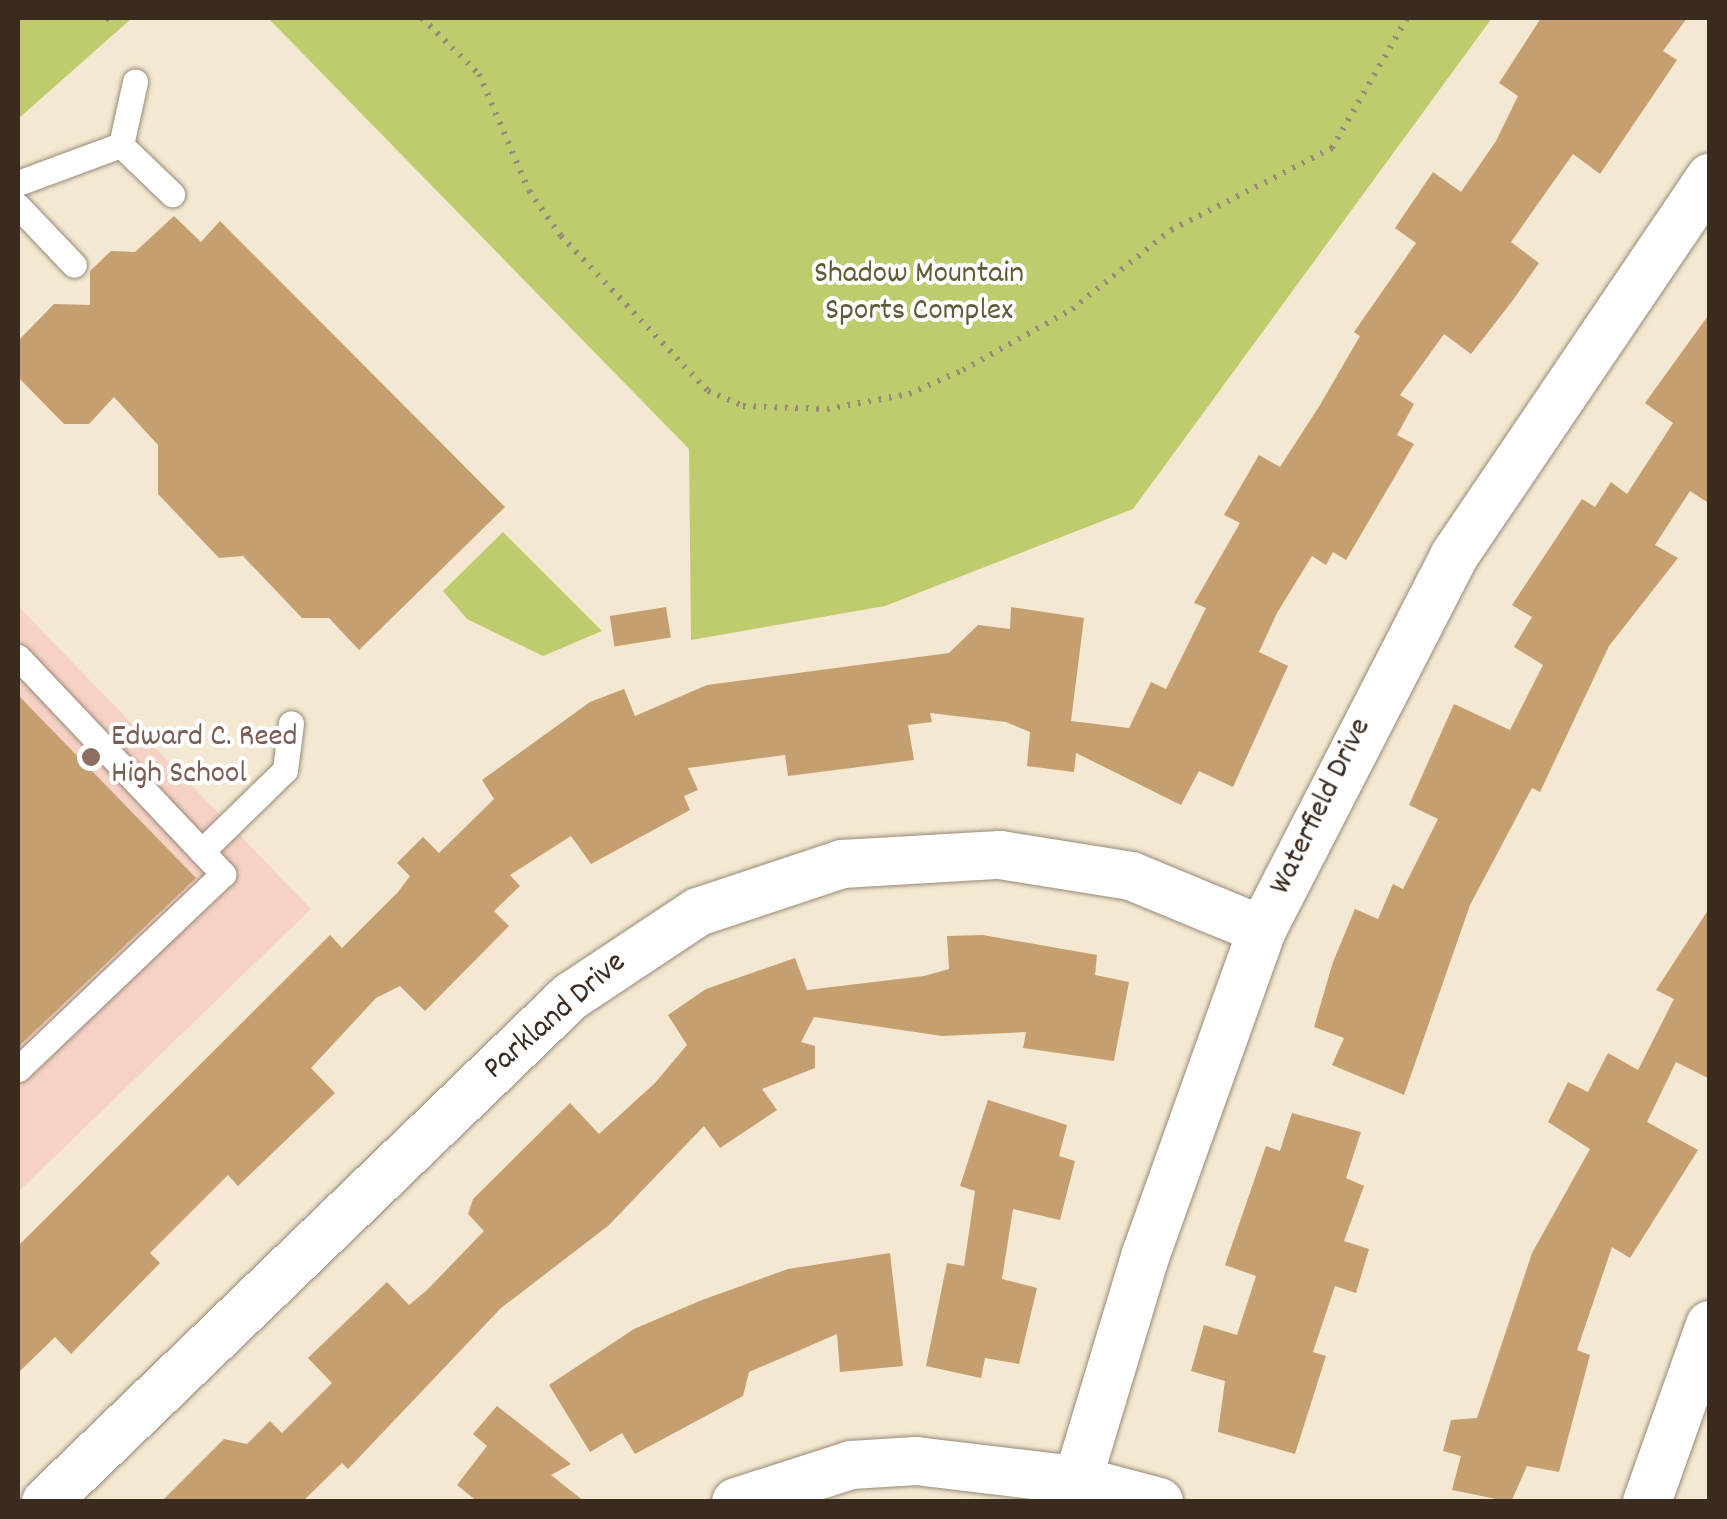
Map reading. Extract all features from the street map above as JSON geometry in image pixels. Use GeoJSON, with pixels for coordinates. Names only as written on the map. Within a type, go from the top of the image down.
{"type":"FeatureCollection","features":[{"type":"Feature","properties":{"kind":"street","name":"Waterfield Drive"},"geometry":{"type":"LineString","coordinates":[[1074,1491],[1262,930],[1454,556],[1710,178]]}},
{"type":"Feature","properties":{"kind":"street","name":"Parkland Drive"},"geometry":{"type":"LineString","coordinates":[[46,1502],[570,997],[698,912],[842,864],[1000,855],[1131,876],[1262,930]]}},
{"type":"Feature","properties":{"kind":"street"},"geometry":{"type":"LineString","coordinates":[[1646,1502],[1710,1326]]}},
{"type":"Feature","properties":{"kind":"street"},"geometry":{"type":"LineString","coordinates":[[736,1502],[852,1465],[916,1462],[1159,1502]]}},
{"type":"Feature","properties":{"kind":"lane"},"geometry":{"type":"LineString","coordinates":[[121,145],[134,82]]}},
{"type":"Feature","properties":{"kind":"lane"},"geometry":{"type":"LineString","coordinates":[[18,183],[121,145]]}},
{"type":"Feature","properties":{"kind":"lane"},"geometry":{"type":"LineString","coordinates":[[121,145],[172,194]]}},
{"type":"Feature","properties":{"kind":"lane"},"geometry":{"type":"LineString","coordinates":[[18,206],[74,265]]}},
{"type":"Feature","properties":{"kind":"lane"},"geometry":{"type":"LineString","coordinates":[[18,657],[223,874],[18,1068]]}},
{"type":"Feature","properties":{"kind":"lane"},"geometry":{"type":"LineString","coordinates":[[202,852],[285,770],[290,723]]}},
{"type":"Feature","properties":{"kind":"path"},"geometry":{"type":"LineString","coordinates":[[108,18],[114,25]]}},
{"type":"Feature","properties":{"kind":"path"},"geometry":{"type":"LineString","coordinates":[[422,18],[479,74],[529,191],[561,236],[708,391],[743,406],[826,409],[908,394],[963,370],[1072,309],[1171,230],[1332,148],[1406,18]]}},
{"type":"Feature","properties":{"kind":"shaded area","name":"Edward C. Reed High School"},"geometry":{"type":"Polygon","coordinates":[[[18,606],[311,909],[18,1192],[18,606]]]}},
{"type":"Feature","properties":{"kind":"green space"},"geometry":{"type":"Polygon","coordinates":[[[18,18],[132,18],[18,119],[18,18]]]}},
{"type":"Feature","properties":{"kind":"green space","name":"Shadow Mountain Sports Complex"},"geometry":{"type":"Polygon","coordinates":[[[268,18],[1492,18],[1133,509],[885,606],[691,640],[689,449],[268,18]]]}},
{"type":"Feature","properties":{"kind":"green space"},"geometry":{"type":"Polygon","coordinates":[[[503,532],[602,631],[543,656],[467,619],[443,591],[503,532]]]}},
{"type":"Feature","properties":{"kind":"building"},"geometry":{"type":"Polygon","coordinates":[[[1541,18],[1687,18],[1663,51],[1677,60],[1600,174],[1573,154],[1511,242],[1539,263],[1513,300],[1471,354],[1444,334],[1400,395],[1414,404],[1397,435],[1414,444],[1346,560],[1333,552],[1326,565],[1312,556],[1277,613],[1259,652],[1288,666],[1233,787],[1199,771],[1181,805],[1076,753],[1074,772],[1027,766],[1030,732],[1006,722],[930,713],[932,722],[908,725],[914,760],[788,776],[785,755],[688,768],[698,790],[684,796],[690,810],[591,864],[571,836],[510,875],[520,886],[494,911],[509,926],[425,1011],[400,986],[376,998],[311,1068],[335,1093],[238,1186],[228,1175],[150,1253],[160,1263],[71,1354],[55,1337],[18,1373],[18,1246],[330,935],[342,948],[398,892],[410,876],[397,863],[423,837],[439,853],[494,799],[482,780],[590,702],[624,689],[635,716],[707,685],[949,653],[978,625],[1010,629],[1011,607],[1084,618],[1071,721],[1129,728],[1151,682],[1166,689],[1206,608],[1194,603],[1240,523],[1224,515],[1259,455],[1280,467],[1320,405],[1360,336],[1354,332],[1416,243],[1395,228],[1433,172],[1461,192],[1496,141],[1518,96],[1499,83],[1541,18]]]}},
{"type":"Feature","properties":{"kind":"building"},"geometry":{"type":"Polygon","coordinates":[[[174,216],[201,242],[220,221],[505,507],[359,650],[329,618],[302,618],[243,556],[219,558],[158,494],[158,445],[114,397],[89,424],[64,424],[18,377],[18,341],[54,304],[90,305],[90,271],[111,251],[135,252],[174,216]]]}},
{"type":"Feature","properties":{"kind":"building"},"geometry":{"type":"Polygon","coordinates":[[[1710,313],[1710,504],[1690,491],[1655,545],[1678,558],[1609,646],[1540,792],[1532,788],[1470,905],[1404,1095],[1332,1065],[1344,1038],[1314,1027],[1333,962],[1355,909],[1378,919],[1393,884],[1403,889],[1438,819],[1409,805],[1454,704],[1510,730],[1543,665],[1514,647],[1532,617],[1512,605],[1582,499],[1595,507],[1611,482],[1627,494],[1673,423],[1645,403],[1710,313]]]}},
{"type":"Feature","properties":{"kind":"building"},"geometry":{"type":"Polygon","coordinates":[[[666,607],[671,638],[615,647],[610,616],[666,607]]]}},
{"type":"Feature","properties":{"kind":"building"},"geometry":{"type":"Polygon","coordinates":[[[18,695],[196,878],[18,1047],[18,695]]]}},
{"type":"Feature","properties":{"kind":"building"},"geometry":{"type":"Polygon","coordinates":[[[1710,907],[1710,1079],[1676,1062],[1647,1122],[1698,1150],[1630,1258],[1612,1247],[1577,1350],[1590,1355],[1559,1472],[1527,1466],[1511,1502],[1452,1490],[1461,1456],[1443,1451],[1451,1420],[1477,1418],[1532,1253],[1590,1149],[1548,1122],[1568,1082],[1588,1092],[1608,1053],[1638,1070],[1674,999],[1656,990],[1710,907]]]}},
{"type":"Feature","properties":{"kind":"building"},"geometry":{"type":"Polygon","coordinates":[[[983,935],[1097,955],[1095,975],[1129,982],[1114,1061],[1023,1048],[1026,1032],[942,1036],[814,1017],[801,1042],[815,1046],[815,1068],[762,1089],[777,1110],[720,1148],[704,1126],[608,1226],[501,1308],[348,1469],[342,1463],[302,1502],[161,1502],[224,1439],[247,1444],[270,1421],[282,1433],[332,1383],[308,1358],[387,1282],[409,1305],[427,1290],[484,1231],[468,1214],[473,1199],[570,1103],[599,1134],[655,1083],[687,1045],[668,1015],[706,989],[795,958],[807,990],[924,976],[949,969],[947,936],[983,935]]]}},
{"type":"Feature","properties":{"kind":"building"},"geometry":{"type":"Polygon","coordinates":[[[988,1100],[1067,1125],[1059,1156],[1075,1161],[1060,1220],[1013,1209],[1002,1279],[1037,1288],[1019,1364],[985,1358],[981,1378],[926,1366],[947,1263],[964,1266],[975,1191],[960,1186],[988,1100]]]}},
{"type":"Feature","properties":{"kind":"building"},"geometry":{"type":"Polygon","coordinates":[[[1292,1113],[1361,1132],[1346,1178],[1364,1186],[1344,1241],[1369,1249],[1356,1293],[1335,1286],[1313,1352],[1326,1356],[1295,1454],[1218,1432],[1225,1381],[1191,1371],[1204,1325],[1237,1335],[1256,1276],[1225,1265],[1266,1146],[1280,1151],[1292,1113]]]}},
{"type":"Feature","properties":{"kind":"building"},"geometry":{"type":"Polygon","coordinates":[[[890,1253],[903,1366],[840,1372],[837,1334],[749,1372],[743,1396],[635,1454],[622,1433],[590,1452],[549,1385],[634,1329],[702,1300],[788,1269],[890,1253]]]}},
{"type":"Feature","properties":{"kind":"building"},"geometry":{"type":"Polygon","coordinates":[[[497,1406],[571,1464],[551,1475],[585,1502],[478,1502],[457,1485],[487,1446],[473,1434],[497,1406]]]}},
{"type":"Feature","properties":{"kind":"place","name":"Edward C. Reed High School"},"geometry":{"type":"Point","coordinates":[91,757]}}]}
